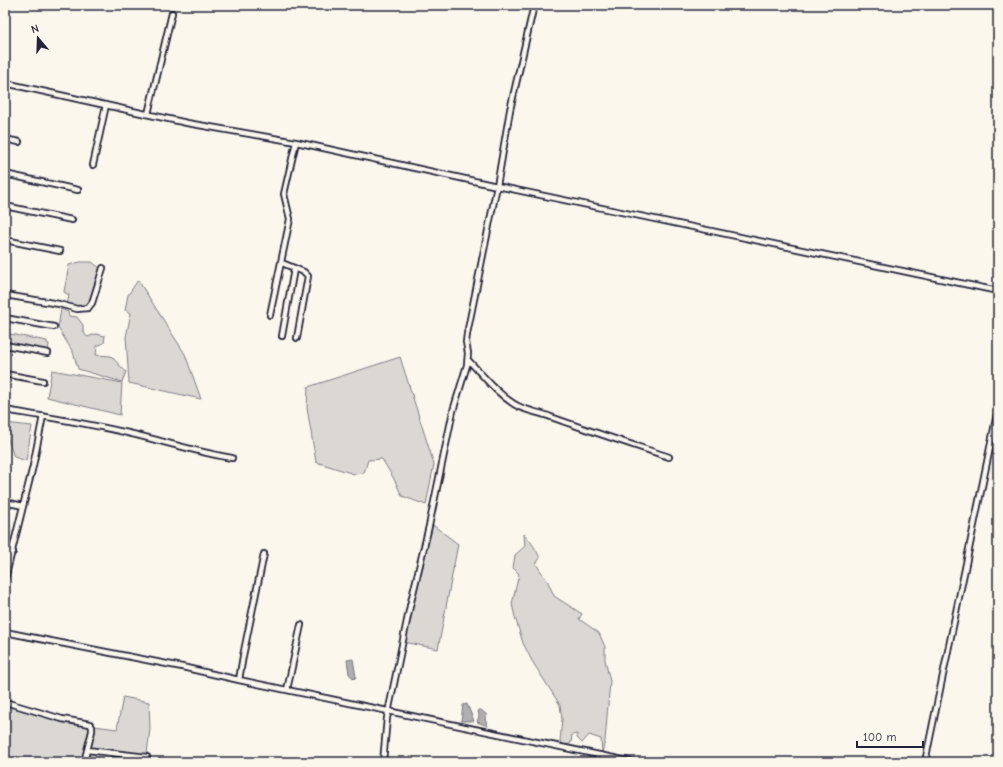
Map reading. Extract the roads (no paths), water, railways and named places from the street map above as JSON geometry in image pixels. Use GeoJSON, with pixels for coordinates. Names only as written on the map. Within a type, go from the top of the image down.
{"type":"FeatureCollection","features":[{"type":"Feature","properties":{"kind":"street"},"geometry":{"type":"LineString","coordinates":[[383,762],[389,711],[453,411],[468,360],[466,342],[467,334],[498,186],[510,110],[534,5]]}},
{"type":"Feature","properties":{"kind":"street"},"geometry":{"type":"LineString","coordinates":[[148,114],[172,12]]}},
{"type":"Feature","properties":{"kind":"street"},"geometry":{"type":"LineString","coordinates":[[5,83],[228,131],[296,142],[998,291]]}},
{"type":"Feature","properties":{"kind":"street"},"geometry":{"type":"LineString","coordinates":[[93,166],[106,105]]}},
{"type":"Feature","properties":{"kind":"street"},"geometry":{"type":"LineString","coordinates":[[5,139],[19,142]]}},
{"type":"Feature","properties":{"kind":"street"},"geometry":{"type":"LineString","coordinates":[[270,315],[290,219],[284,194],[296,142]]}},
{"type":"Feature","properties":{"kind":"street"},"geometry":{"type":"LineString","coordinates":[[5,174],[78,190]]}},
{"type":"Feature","properties":{"kind":"street"},"geometry":{"type":"LineString","coordinates":[[5,206],[72,220]]}},
{"type":"Feature","properties":{"kind":"street"},"geometry":{"type":"LineString","coordinates":[[5,240],[60,251]]}},
{"type":"Feature","properties":{"kind":"street"},"geometry":{"type":"LineString","coordinates":[[282,263],[304,272],[308,276],[297,338]]}},
{"type":"Feature","properties":{"kind":"street"},"geometry":{"type":"LineString","coordinates":[[5,295],[59,304],[77,309],[88,308],[92,303],[103,268]]}},
{"type":"Feature","properties":{"kind":"street"},"geometry":{"type":"LineString","coordinates":[[282,336],[294,269]]}},
{"type":"Feature","properties":{"kind":"street"},"geometry":{"type":"LineString","coordinates":[[5,318],[54,327]]}},
{"type":"Feature","properties":{"kind":"street"},"geometry":{"type":"LineString","coordinates":[[5,345],[48,353]]}},
{"type":"Feature","properties":{"kind":"street"},"geometry":{"type":"LineString","coordinates":[[468,360],[492,387],[520,408],[546,415],[669,457]]}},
{"type":"Feature","properties":{"kind":"street"},"geometry":{"type":"LineString","coordinates":[[5,374],[43,382]]}},
{"type":"Feature","properties":{"kind":"street"},"geometry":{"type":"LineString","coordinates":[[925,762],[998,409]]}},
{"type":"Feature","properties":{"kind":"street"},"geometry":{"type":"LineString","coordinates":[[5,410],[128,433],[209,454],[232,458]]}},
{"type":"Feature","properties":{"kind":"street"},"geometry":{"type":"LineString","coordinates":[[5,579],[13,552],[43,416]]}},
{"type":"Feature","properties":{"kind":"street"},"geometry":{"type":"LineString","coordinates":[[5,502],[23,506]]}},
{"type":"Feature","properties":{"kind":"street"},"geometry":{"type":"LineString","coordinates":[[5,550],[13,552]]}},
{"type":"Feature","properties":{"kind":"street"},"geometry":{"type":"LineString","coordinates":[[239,680],[264,554]]}},
{"type":"Feature","properties":{"kind":"street"},"geometry":{"type":"LineString","coordinates":[[287,690],[300,625]]}},
{"type":"Feature","properties":{"kind":"street"},"geometry":{"type":"LineString","coordinates":[[5,632],[182,667],[633,762]]}},
{"type":"Feature","properties":{"kind":"street"},"geometry":{"type":"LineString","coordinates":[[5,702],[62,719],[90,724],[92,731],[84,762]]}},
{"type":"Feature","properties":{"kind":"street"},"geometry":{"type":"LineString","coordinates":[[87,750],[147,757]]}}]}
